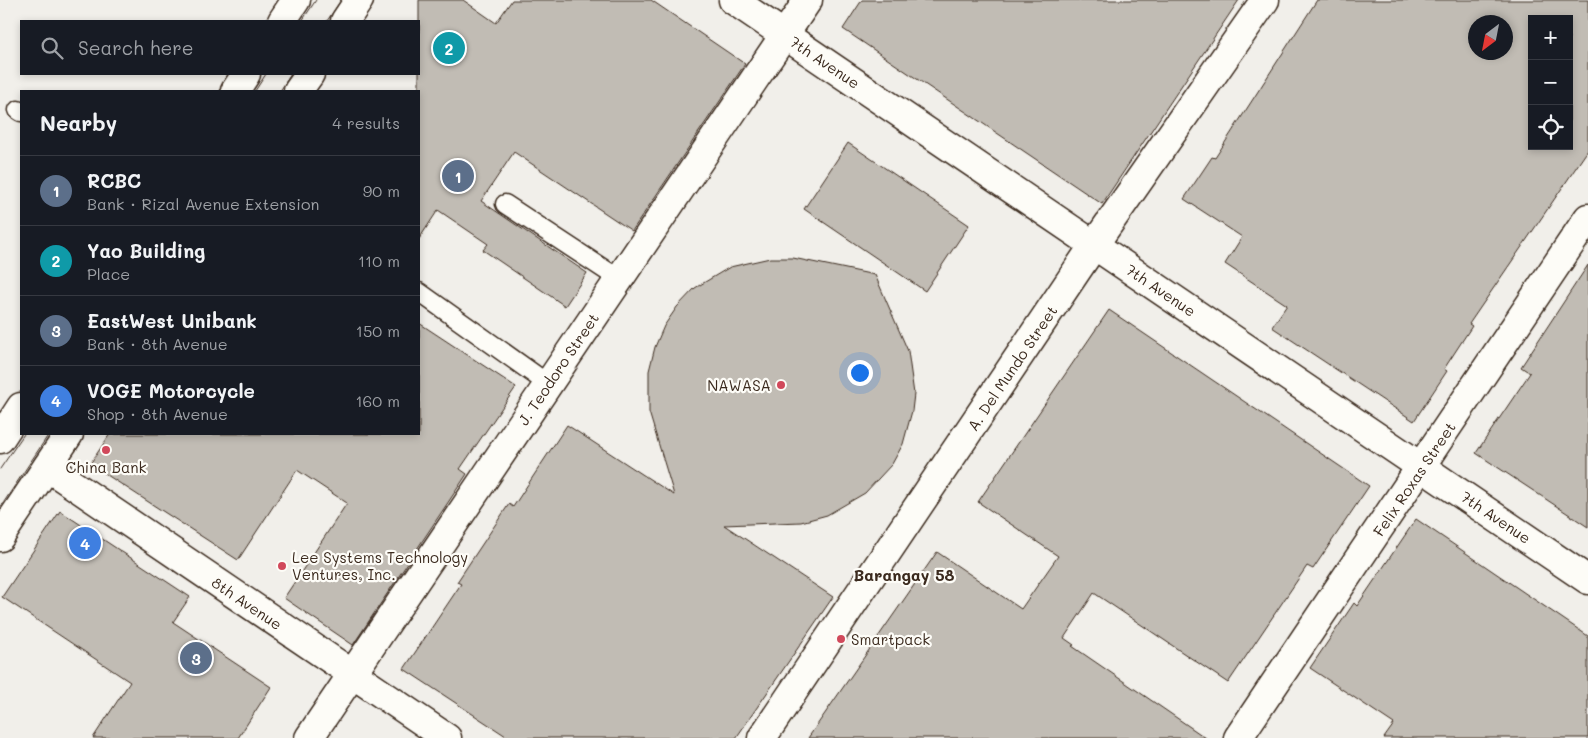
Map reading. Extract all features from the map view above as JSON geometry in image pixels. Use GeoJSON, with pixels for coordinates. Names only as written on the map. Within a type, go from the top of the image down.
{"type":"FeatureCollection","features":[{"type":"Feature","properties":{"kind":"street"},"geometry":{"type":"LineString","coordinates":[[283,20],[296,0]]}},
{"type":"Feature","properties":{"kind":"street"},"geometry":{"type":"LineString","coordinates":[[346,20],[359,0]]}},
{"type":"Feature","properties":{"kind":"street","name":"7th Avenue"},"geometry":{"type":"LineString","coordinates":[[733,0],[1588,580]]}},
{"type":"Feature","properties":{"kind":"street","name":"J. Teodoro Street"},"geometry":{"type":"LineString","coordinates":[[309,738],[808,0]]}},
{"type":"Feature","properties":{"kind":"street","name":"A. Del Mundo Street"},"geometry":{"type":"LineString","coordinates":[[762,738],[1094,245],[1265,0]]}},
{"type":"Feature","properties":{"kind":"street"},"geometry":{"type":"LineString","coordinates":[[235,90],[245,75]]}},
{"type":"Feature","properties":{"kind":"street"},"geometry":{"type":"LineString","coordinates":[[299,90],[309,75]]}},
{"type":"Feature","properties":{"kind":"street","name":"Felix Roxas Street"},"geometry":{"type":"LineString","coordinates":[[1238,738],[1588,218]]}},
{"type":"Feature","properties":{"kind":"street"},"geometry":{"type":"LineString","coordinates":[[0,439],[20,409]]}},
{"type":"Feature","properties":{"kind":"street"},"geometry":{"type":"LineString","coordinates":[[0,537],[68,435]]}},
{"type":"Feature","properties":{"kind":"street","name":"8th Avenue"},"geometry":{"type":"LineString","coordinates":[[47,467],[447,738]]}},
{"type":"Feature","properties":{"kind":"lane"},"geometry":{"type":"LineString","coordinates":[[505,204],[619,279]]}},
{"type":"Feature","properties":{"kind":"lane"},"geometry":{"type":"LineString","coordinates":[[420,293],[548,384]]}},
{"type":"Feature","properties":{"kind":"building"},"geometry":{"type":"Polygon","coordinates":[[[419,0],[463,0],[496,23],[512,0],[651,0],[745,64],[632,231],[514,152],[481,201],[587,273],[565,306],[483,250],[488,244],[438,210],[420,237],[419,0]]]}},
{"type":"Feature","properties":{"kind":"building"},"geometry":{"type":"Polygon","coordinates":[[[862,0],[1239,0],[1102,204],[843,29],[862,0]]]}},
{"type":"Feature","properties":{"kind":"building"},"geometry":{"type":"Polygon","coordinates":[[[1317,0],[1588,0],[1588,150],[1469,324],[1472,326],[1444,369],[1447,371],[1414,421],[1272,327],[1287,305],[1225,264],[1242,237],[1184,199],[1212,157],[1215,158],[1317,0]]]}},
{"type":"Feature","properties":{"kind":"building"},"geometry":{"type":"Polygon","coordinates":[[[848,143],[969,225],[925,291],[804,209],[848,143]]]}},
{"type":"Feature","properties":{"kind":"building"},"geometry":{"type":"Polygon","coordinates":[[[770,258],[793,258],[875,275],[908,351],[914,394],[912,411],[903,444],[892,464],[865,493],[827,515],[801,522],[724,525],[833,597],[736,738],[509,738],[404,669],[461,584],[457,582],[509,504],[513,507],[567,425],[674,495],[649,412],[649,371],[655,347],[664,326],[677,307],[695,288],[730,267],[770,258]]]}},
{"type":"Feature","properties":{"kind":"building"},"geometry":{"type":"Polygon","coordinates":[[[1588,265],[1588,527],[1476,453],[1530,373],[1521,367],[1588,265]]]}},
{"type":"Feature","properties":{"kind":"building"},"geometry":{"type":"Polygon","coordinates":[[[1109,310],[1369,486],[1313,569],[1307,566],[1228,683],[1094,593],[1064,638],[1074,645],[1072,646],[1206,738],[808,738],[937,552],[1021,609],[1058,556],[978,502],[1109,310]]]}},
{"type":"Feature","properties":{"kind":"building"},"geometry":{"type":"Polygon","coordinates":[[[420,324],[516,387],[460,469],[467,474],[353,645],[284,598],[347,503],[297,470],[238,560],[90,464],[109,435],[420,435],[420,324]]]}},
{"type":"Feature","properties":{"kind":"building"},"geometry":{"type":"Polygon","coordinates":[[[60,511],[190,597],[173,622],[271,687],[238,738],[93,738],[130,682],[2,597],[60,511]]]}},
{"type":"Feature","properties":{"kind":"building"},"geometry":{"type":"Polygon","coordinates":[[[1416,519],[1588,636],[1588,738],[1384,738],[1394,724],[1310,668],[1354,603],[1357,606],[1416,519]]]}},
{"type":"Feature","properties":{"kind":"tram line"},"geometry":{"type":"LineString","coordinates":[[303,20],[316,0]]}},
{"type":"Feature","properties":{"kind":"tram line"},"geometry":{"type":"LineString","coordinates":[[328,20],[341,0]]}},
{"type":"Feature","properties":{"kind":"tram line"},"geometry":{"type":"LineString","coordinates":[[256,90],[265,75]]}},
{"type":"Feature","properties":{"kind":"tram line"},"geometry":{"type":"LineString","coordinates":[[281,90],[290,75]]}},
{"type":"Feature","properties":{"kind":"tram line"},"geometry":{"type":"LineString","coordinates":[[0,469],[23,435]]}},
{"type":"Feature","properties":{"kind":"tram line"},"geometry":{"type":"LineString","coordinates":[[0,508],[48,435]]}},
{"type":"Feature","properties":{"kind":"place","name":"Yao Building"},"geometry":{"type":"Point","coordinates":[449,48]}},
{"type":"Feature","properties":{"kind":"place","name":"RCBC"},"geometry":{"type":"Point","coordinates":[458,176]}},
{"type":"Feature","properties":{"kind":"place","name":"NAWASA"},"geometry":{"type":"Point","coordinates":[781,385]}},
{"type":"Feature","properties":{"kind":"place","name":"China Bank"},"geometry":{"type":"Point","coordinates":[106,450]}},
{"type":"Feature","properties":{"kind":"place","name":"VOGE Motorcycle"},"geometry":{"type":"Point","coordinates":[85,543]}},
{"type":"Feature","properties":{"kind":"place","name":"Lee Systems Technology Ventures, Inc."},"geometry":{"type":"Point","coordinates":[282,566]}},
{"type":"Feature","properties":{"kind":"place","name":"Smartpack"},"geometry":{"type":"Point","coordinates":[841,639]}},
{"type":"Feature","properties":{"kind":"place","name":"EastWest Unibank"},"geometry":{"type":"Point","coordinates":[196,658]}},
{"type":"Feature","properties":{"kind":"district","name":"Barangay 58"},"geometry":{"type":"Point","coordinates":[904,574]}}]}
